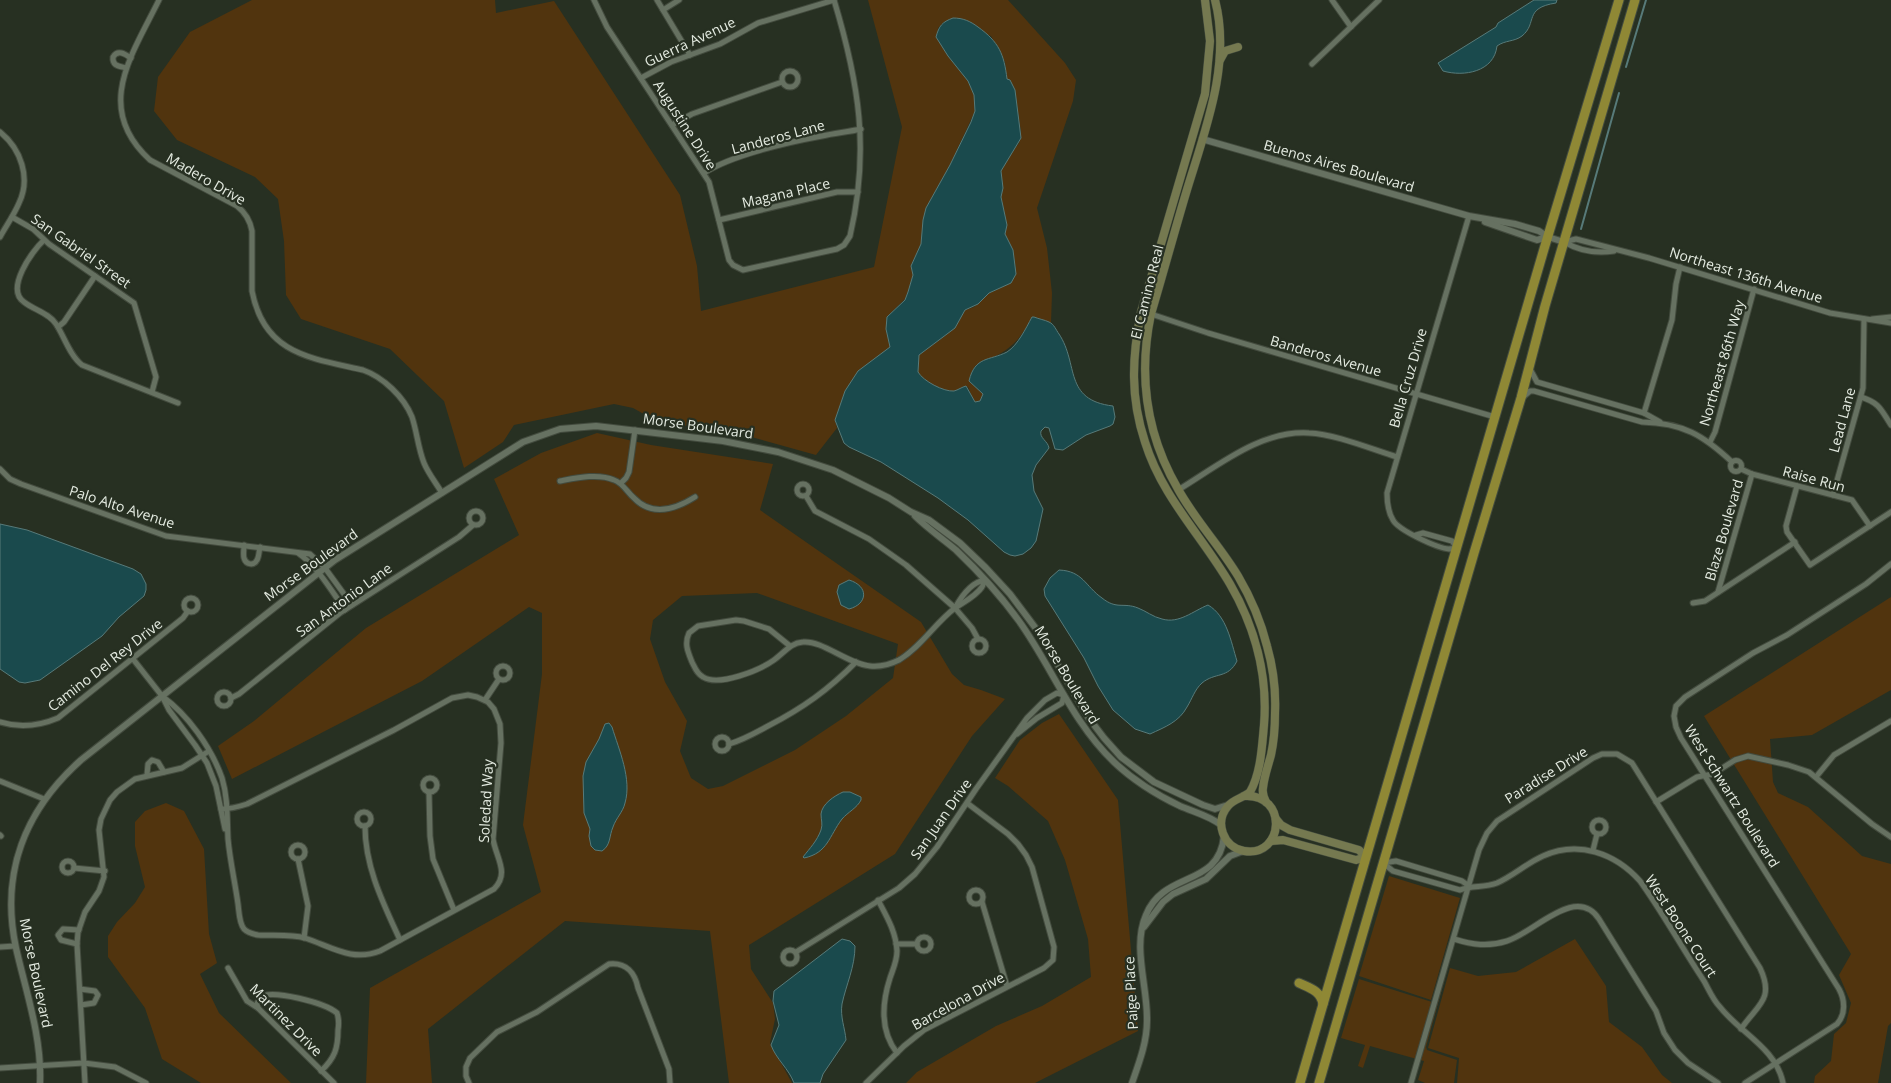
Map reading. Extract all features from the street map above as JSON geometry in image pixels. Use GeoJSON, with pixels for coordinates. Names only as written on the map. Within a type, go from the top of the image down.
{"type":"FeatureCollection","features":[{"type":"Feature","properties":{"kind":"highway"},"geometry":{"type":"LineString","coordinates":[[1300,1083],[1619,0]]}},
{"type":"Feature","properties":{"kind":"highway"},"geometry":{"type":"LineString","coordinates":[[1319,1083],[1530,369],[1564,242],[1634,0]]}},
{"type":"Feature","properties":{"kind":"highway"},"geometry":{"type":"LineString","coordinates":[[1603,53],[1606,71],[1612,79]]}},
{"type":"Feature","properties":{"kind":"highway"},"geometry":{"type":"LineString","coordinates":[[1366,857],[1383,862]]}},
{"type":"Feature","properties":{"kind":"highway"},"geometry":{"type":"LineString","coordinates":[[1323,1006],[1321,995],[1318,992],[1299,983],[1318,988],[1331,979]]}},
{"type":"Feature","properties":{"kind":"main road","name":"El Camino Real"},"geometry":{"type":"LineString","coordinates":[[1206,0],[1209,60],[1205,94],[1191,136],[1141,312],[1134,345],[1135,398],[1145,443],[1169,496],[1229,583],[1251,629],[1257,647],[1265,700],[1263,736],[1253,786],[1244,796]]}},
{"type":"Feature","properties":{"kind":"main road","name":"El Camino Real"},"geometry":{"type":"LineString","coordinates":[[1215,0],[1219,14],[1220,62],[1210,110],[1151,314],[1144,366],[1146,391],[1154,436],[1164,463],[1178,490],[1238,576],[1250,599],[1268,647],[1275,699],[1273,741],[1263,789],[1266,802]]}},
{"type":"Feature","properties":{"kind":"main road"},"geometry":{"type":"LineString","coordinates":[[1220,38],[1226,44],[1238,47],[1225,51],[1220,62]]}},
{"type":"Feature","properties":{"kind":"main road"},"geometry":{"type":"LineString","coordinates":[[1191,136],[1202,139]]}},
{"type":"Feature","properties":{"kind":"main road"},"geometry":{"type":"LineString","coordinates":[[1141,312],[1151,314]]}},
{"type":"Feature","properties":{"kind":"main road"},"geometry":{"type":"LineString","coordinates":[[1169,496],[1178,490]]}},
{"type":"Feature","properties":{"kind":"main road"},"geometry":{"type":"LineString","coordinates":[[1251,629],[1261,626]]}},
{"type":"Feature","properties":{"kind":"main road"},"geometry":{"type":"LineString","coordinates":[[1265,700],[1275,699]]}},
{"type":"Feature","properties":{"kind":"main road"},"geometry":{"type":"LineString","coordinates":[[1244,796],[1256,797],[1266,802],[1272,808],[1276,819],[1276,829],[1270,841],[1259,850],[1244,851],[1231,845],[1224,836],[1221,825],[1223,814],[1228,805],[1244,796]]}},
{"type":"Feature","properties":{"kind":"main road"},"geometry":{"type":"LineString","coordinates":[[1270,841],[1282,840],[1356,860],[1366,857],[1359,850],[1286,828],[1276,819]]}},
{"type":"Feature","properties":{"kind":"street","name":"Madero Drive"},"geometry":{"type":"LineString","coordinates":[[159,0],[126,68],[122,82],[120,101],[125,123],[138,148],[150,160],[237,206],[248,218],[252,231],[252,291],[258,312],[269,330],[284,346],[300,354],[363,370],[383,381],[408,409],[412,417],[424,463],[442,493]]}},
{"type":"Feature","properties":{"kind":"street","name":"Augustine Drive"},"geometry":{"type":"LineString","coordinates":[[594,0],[607,27],[704,173],[711,188],[732,266],[748,270],[837,249],[844,245],[850,236],[861,171],[861,129],[853,71],[834,0]]}},
{"type":"Feature","properties":{"kind":"street"},"geometry":{"type":"LineString","coordinates":[[657,0],[690,55]]}},
{"type":"Feature","properties":{"kind":"street"},"geometry":{"type":"LineString","coordinates":[[663,10],[680,0]]}},
{"type":"Feature","properties":{"kind":"street","name":"Guerra Avenue"},"geometry":{"type":"LineString","coordinates":[[641,78],[670,62],[715,46],[767,19],[834,0]]}},
{"type":"Feature","properties":{"kind":"street"},"geometry":{"type":"LineString","coordinates":[[1332,0],[1351,27]]}},
{"type":"Feature","properties":{"kind":"street"},"geometry":{"type":"LineString","coordinates":[[1312,64],[1379,0]]}},
{"type":"Feature","properties":{"kind":"street"},"geometry":{"type":"LineString","coordinates":[[126,68],[116,66],[113,63],[113,57],[120,53],[131,58]]}},
{"type":"Feature","properties":{"kind":"street"},"geometry":{"type":"LineString","coordinates":[[672,126],[692,114],[782,82]]}},
{"type":"Feature","properties":{"kind":"street","name":"Landeros Lane"},"geometry":{"type":"LineString","coordinates":[[704,173],[722,163],[750,154],[810,138],[861,129]]}},
{"type":"Feature","properties":{"kind":"street"},"geometry":{"type":"LineString","coordinates":[[0,132],[16,151],[23,169],[24,179],[22,195],[0,237]]}},
{"type":"Feature","properties":{"kind":"street","name":"Buenos Aires Boulevard"},"geometry":{"type":"LineString","coordinates":[[1202,139],[1469,216],[1515,224],[1539,231],[1548,237],[1564,242]]}},
{"type":"Feature","properties":{"kind":"street","name":"Magana Place"},"geometry":{"type":"LineString","coordinates":[[719,220],[837,192],[858,192]]}},
{"type":"Feature","properties":{"kind":"street","name":"Bella Cruz Drive"},"geometry":{"type":"LineString","coordinates":[[1457,548],[1452,541],[1423,533],[1416,535],[1398,526],[1389,512],[1387,493],[1469,216]]}},
{"type":"Feature","properties":{"kind":"street","name":"San Gabriel Street"},"geometry":{"type":"LineString","coordinates":[[12,217],[32,229],[44,240],[127,297],[136,306],[156,377],[152,392]]}},
{"type":"Feature","properties":{"kind":"street"},"geometry":{"type":"LineString","coordinates":[[44,240],[32,255],[18,279],[17,294],[23,302],[52,320],[79,364],[178,403]]}},
{"type":"Feature","properties":{"kind":"street","name":"Northeast 136th Avenue"},"geometry":{"type":"LineString","coordinates":[[1564,242],[1574,247],[1599,253],[1616,250],[1680,267],[1830,313],[1866,319]]}},
{"type":"Feature","properties":{"kind":"street"},"geometry":{"type":"LineString","coordinates":[[1644,414],[1672,320],[1680,267]]}},
{"type":"Feature","properties":{"kind":"street"},"geometry":{"type":"LineString","coordinates":[[58,328],[95,276]]}},
{"type":"Feature","properties":{"kind":"street","name":"Northeast 86th Way"},"geometry":{"type":"LineString","coordinates":[[1710,442],[1715,432],[1754,289]]}},
{"type":"Feature","properties":{"kind":"street","name":"Banderos Avenue"},"geometry":{"type":"LineString","coordinates":[[1151,314],[1495,417]]}},
{"type":"Feature","properties":{"kind":"street"},"geometry":{"type":"LineString","coordinates":[[1866,319],[1891,317]]}},
{"type":"Feature","properties":{"kind":"street"},"geometry":{"type":"LineString","coordinates":[[1866,319],[1891,323]]}},
{"type":"Feature","properties":{"kind":"street","name":"Lead Lane"},"geometry":{"type":"LineString","coordinates":[[1833,495],[1861,397],[1864,380],[1866,319]]}},
{"type":"Feature","properties":{"kind":"street"},"geometry":{"type":"LineString","coordinates":[[1530,369],[1537,382],[1644,414],[1660,422],[1688,430],[1710,442]]}},
{"type":"Feature","properties":{"kind":"street"},"geometry":{"type":"LineString","coordinates":[[1521,398],[1530,391],[1534,391],[1642,422],[1660,422]]}},
{"type":"Feature","properties":{"kind":"street"},"geometry":{"type":"LineString","coordinates":[[1861,397],[1878,405],[1891,425]]}},
{"type":"Feature","properties":{"kind":"street","name":"Morse Boulevard"},"geometry":{"type":"LineString","coordinates":[[40,1083],[34,1022],[15,946],[10,903],[18,849],[44,799],[64,775],[81,760],[319,572],[523,442],[537,436],[575,427],[596,426],[635,430],[750,445],[833,470],[929,520],[992,574],[1010,594],[1040,634],[1088,717],[1121,756],[1154,782],[1215,808],[1228,805]]}},
{"type":"Feature","properties":{"kind":"street"},"geometry":{"type":"LineString","coordinates":[[621,483],[629,472],[635,430]]}},
{"type":"Feature","properties":{"kind":"street"},"geometry":{"type":"LineString","coordinates":[[1178,490],[1248,448],[1274,437],[1294,433],[1330,436],[1397,457]]}},
{"type":"Feature","properties":{"kind":"street","name":"Raise Run"},"geometry":{"type":"LineString","coordinates":[[1710,442],[1732,462],[1733,470],[1738,471],[1741,469],[1752,474],[1852,500],[1870,526]]}},
{"type":"Feature","properties":{"kind":"street","name":"Palo Alto Avenue"},"geometry":{"type":"LineString","coordinates":[[0,469],[10,479],[22,484],[155,533],[310,554],[325,568],[352,605]]}},
{"type":"Feature","properties":{"kind":"street","name":"Blaze Boulevard"},"geometry":{"type":"LineString","coordinates":[[1718,592],[1752,474]]}},
{"type":"Feature","properties":{"kind":"street"},"geometry":{"type":"LineString","coordinates":[[560,481],[591,477],[610,478],[621,483],[636,501],[642,505],[659,509],[675,508],[695,497]]}},
{"type":"Feature","properties":{"kind":"street"},"geometry":{"type":"LineString","coordinates":[[1798,486],[1786,526],[1787,532],[1810,565],[1891,512]]}},
{"type":"Feature","properties":{"kind":"street"},"geometry":{"type":"LineString","coordinates":[[806,496],[815,511],[869,539],[919,576],[955,608],[972,628],[978,639]]}},
{"type":"Feature","properties":{"kind":"street","name":"Morse Boulevard"},"geometry":{"type":"LineString","coordinates":[[911,512],[955,550],[985,580],[1007,606],[1032,640],[1082,725],[1096,744],[1115,763],[1147,788],[1221,825]]}},
{"type":"Feature","properties":{"kind":"street","name":"San Antonio Lane"},"geometry":{"type":"LineString","coordinates":[[231,698],[239,694],[345,610],[459,537],[472,525]]}},
{"type":"Feature","properties":{"kind":"street"},"geometry":{"type":"LineString","coordinates":[[1693,603],[1705,600],[1794,542]]}},
{"type":"Feature","properties":{"kind":"street"},"geometry":{"type":"LineString","coordinates":[[244,546],[244,558],[250,564],[254,564],[258,559],[260,547]]}},
{"type":"Feature","properties":{"kind":"street"},"geometry":{"type":"LineString","coordinates":[[298,552],[319,572],[345,610]]}},
{"type":"Feature","properties":{"kind":"street","name":"West Schwartz Boulevard"},"geometry":{"type":"LineString","coordinates":[[1745,1083],[1776,1065],[1837,1024],[1844,1011],[1843,999],[1839,989],[1676,728],[1675,711],[1680,701],[1698,688],[1753,653],[1774,643],[1866,584],[1891,564]]}},
{"type":"Feature","properties":{"kind":"street"},"geometry":{"type":"LineString","coordinates":[[790,646],[770,629],[736,620],[698,626],[688,633],[686,645],[700,676],[717,681],[738,676],[765,665],[775,660],[790,646],[803,642],[821,646],[856,662],[880,666],[899,660],[955,608],[964,603],[992,574]]}},
{"type":"Feature","properties":{"kind":"street","name":"Camino Del Rey Drive"},"geometry":{"type":"LineString","coordinates":[[0,722],[15,725],[34,725],[58,718],[134,659],[183,618],[188,611]]}},
{"type":"Feature","properties":{"kind":"street"},"geometry":{"type":"LineString","coordinates":[[134,659],[162,696]]}},
{"type":"Feature","properties":{"kind":"street"},"geometry":{"type":"LineString","coordinates":[[729,744],[742,740],[802,708],[817,698],[856,662]]}},
{"type":"Feature","properties":{"kind":"street"},"geometry":{"type":"LineString","coordinates":[[221,810],[247,804],[394,730],[452,698],[468,695],[485,700],[499,679]]}},
{"type":"Feature","properties":{"kind":"street"},"geometry":{"type":"LineString","coordinates":[[1064,695],[1072,691]]}},
{"type":"Feature","properties":{"kind":"street","name":"San Juan Drive"},"geometry":{"type":"LineString","coordinates":[[796,952],[908,881],[924,865],[1034,710],[1045,700],[1057,693],[1064,695],[1062,703],[1036,718],[1017,734]]}},
{"type":"Feature","properties":{"kind":"street","name":"Soledad Way"},"geometry":{"type":"LineString","coordinates":[[162,696],[175,706],[195,730],[209,751],[222,779],[227,800],[228,841]]}},
{"type":"Feature","properties":{"kind":"street","name":"Soledad Way"},"geometry":{"type":"LineString","coordinates":[[162,696],[169,710],[202,756],[212,776],[228,841],[240,918],[244,929],[258,935],[304,938],[354,956],[363,956],[380,951],[494,889],[502,879],[503,871],[495,851],[493,839],[501,743],[500,724],[494,709],[485,700]]}},
{"type":"Feature","properties":{"kind":"street"},"geometry":{"type":"LineString","coordinates":[[1816,777],[1834,755],[1891,721]]}},
{"type":"Feature","properties":{"kind":"street"},"geometry":{"type":"LineString","coordinates":[[85,1083],[77,944],[78,930],[85,912],[102,884],[105,871],[99,843],[101,819],[105,809],[117,792],[135,779],[182,768],[209,751]]}},
{"type":"Feature","properties":{"kind":"street","name":"Paradise Drive"},"geometry":{"type":"LineString","coordinates":[[1411,1083],[1483,841],[1497,821],[1593,758],[1611,753],[1628,760],[1764,977],[1766,989],[1764,1000],[1741,1029]]}},
{"type":"Feature","properties":{"kind":"street"},"geometry":{"type":"LineString","coordinates":[[1656,802],[1697,777],[1713,774],[1735,760],[1748,756],[1802,769],[1816,777],[1872,824],[1891,837]]}},
{"type":"Feature","properties":{"kind":"street"},"geometry":{"type":"LineString","coordinates":[[147,775],[148,764],[152,760],[158,762],[164,772]]}},
{"type":"Feature","properties":{"kind":"street"},"geometry":{"type":"LineString","coordinates":[[0,782],[25,790],[44,799]]}},
{"type":"Feature","properties":{"kind":"street"},"geometry":{"type":"LineString","coordinates":[[429,792],[430,836],[433,859],[454,910]]}},
{"type":"Feature","properties":{"kind":"street"},"geometry":{"type":"LineString","coordinates":[[1178,805],[1183,795]]}},
{"type":"Feature","properties":{"kind":"street","name":"Barcelona Drive"},"geometry":{"type":"LineString","coordinates":[[866,1083],[924,1030],[1044,968],[1054,960],[1054,947],[1032,866],[1014,839],[967,803]]}},
{"type":"Feature","properties":{"kind":"street"},"geometry":{"type":"LineString","coordinates":[[364,826],[368,857],[374,880],[400,940]]}},
{"type":"Feature","properties":{"kind":"street"},"geometry":{"type":"LineString","coordinates":[[1593,850],[1597,834]]}},
{"type":"Feature","properties":{"kind":"street","name":"Paige Place"},"geometry":{"type":"LineString","coordinates":[[1132,1083],[1144,1047],[1147,1022],[1141,955],[1142,930],[1146,914],[1152,903],[1169,887],[1201,873],[1211,866],[1222,852],[1224,836]]}},
{"type":"Feature","properties":{"kind":"street","name":"West Boone Court"},"geometry":{"type":"LineString","coordinates":[[1383,862],[1393,871],[1460,890],[1469,886],[1496,883],[1531,862],[1553,852],[1574,849],[1593,850],[1616,860],[1640,881],[1715,1000],[1741,1029],[1762,1047],[1776,1065],[1783,1083]]}},
{"type":"Feature","properties":{"kind":"street"},"geometry":{"type":"LineString","coordinates":[[1142,930],[1163,902],[1173,894],[1206,879],[1230,856],[1244,851]]}},
{"type":"Feature","properties":{"kind":"street"},"geometry":{"type":"LineString","coordinates":[[298,859],[308,906],[304,938]]}},
{"type":"Feature","properties":{"kind":"street"},"geometry":{"type":"LineString","coordinates":[[1383,862],[1396,861],[1462,880],[1469,886]]}},
{"type":"Feature","properties":{"kind":"street"},"geometry":{"type":"LineString","coordinates":[[74,868],[105,871]]}},
{"type":"Feature","properties":{"kind":"street"},"geometry":{"type":"LineString","coordinates":[[878,900],[893,928],[896,944],[896,960],[887,988],[884,1013],[887,1036],[897,1053]]}},
{"type":"Feature","properties":{"kind":"street"},"geometry":{"type":"LineString","coordinates":[[982,902],[1007,986]]}},
{"type":"Feature","properties":{"kind":"street"},"geometry":{"type":"LineString","coordinates":[[1454,939],[1480,945],[1497,944],[1518,937],[1565,908],[1576,906],[1592,911],[1599,919],[1656,1011],[1664,1033],[1675,1050],[1688,1062],[1718,1083]]}},
{"type":"Feature","properties":{"kind":"street"},"geometry":{"type":"LineString","coordinates":[[77,944],[63,941],[58,935],[63,929],[78,930]]}},
{"type":"Feature","properties":{"kind":"street"},"geometry":{"type":"LineString","coordinates":[[896,944],[917,944]]}},
{"type":"Feature","properties":{"kind":"street"},"geometry":{"type":"LineString","coordinates":[[0,947],[15,946]]}},
{"type":"Feature","properties":{"kind":"street"},"geometry":{"type":"LineString","coordinates":[[469,1083],[466,1076],[466,1067],[470,1058],[497,1032],[537,1012],[609,964],[616,963],[632,971],[636,977],[638,988],[669,1069],[670,1083]]}},
{"type":"Feature","properties":{"kind":"street","name":"Martinez Drive"},"geometry":{"type":"LineString","coordinates":[[228,968],[247,1000],[258,1008],[334,1083]]}},
{"type":"Feature","properties":{"kind":"street"},"geometry":{"type":"LineString","coordinates":[[80,989],[95,991],[98,995],[94,1003],[81,1005]]}},
{"type":"Feature","properties":{"kind":"street"},"geometry":{"type":"LineString","coordinates":[[258,1008],[257,1004],[260,997],[274,994],[334,1010],[339,1021],[337,1046],[332,1060],[321,1071]]}},
{"type":"Feature","properties":{"kind":"street"},"geometry":{"type":"LineString","coordinates":[[0,1068],[84,1063],[115,1067],[146,1083]]}},
{"type":"Feature","properties":{"kind":"shaded area"},"geometry":{"type":"Polygon","coordinates":[[[252,0],[495,0],[496,13],[554,1],[680,195],[697,266],[701,311],[874,267],[902,127],[868,0],[1008,0],[1065,63],[1076,80],[1073,101],[1037,208],[1047,248],[1052,293],[1051,323],[1032,317],[1021,336],[1009,348],[975,366],[969,381],[983,394],[980,401],[974,402],[968,387],[964,386],[954,391],[949,391],[928,382],[918,372],[919,355],[946,335],[965,310],[974,307],[989,293],[1004,286],[1016,270],[1013,250],[1005,234],[1007,225],[1001,197],[1003,186],[1001,171],[1003,164],[1019,143],[1021,133],[1015,90],[1007,80],[1005,62],[991,36],[944,22],[938,28],[937,37],[948,56],[968,81],[974,95],[975,111],[950,165],[926,208],[921,244],[911,266],[913,275],[908,292],[905,299],[887,317],[886,329],[890,347],[864,367],[845,391],[835,420],[837,428],[816,455],[741,434],[681,425],[642,413],[633,408],[614,404],[514,425],[503,442],[464,468],[444,401],[390,349],[301,319],[286,295],[284,241],[278,199],[255,177],[177,140],[154,111],[158,77],[190,32],[252,0]]]}},
{"type":"Feature","properties":{"kind":"shaded area"},"geometry":{"type":"Polygon","coordinates":[[[597,433],[651,445],[773,464],[760,510],[921,622],[952,674],[964,685],[1005,699],[972,736],[895,854],[749,945],[751,969],[773,1003],[775,1019],[770,1043],[792,1083],[729,1083],[710,931],[565,921],[428,1029],[432,1083],[366,1083],[370,988],[541,892],[523,825],[542,674],[542,613],[529,607],[422,681],[232,779],[218,746],[254,721],[366,628],[519,535],[494,479],[541,453],[597,433]],[[757,593],[682,596],[653,620],[650,639],[665,682],[687,721],[680,751],[691,778],[708,789],[723,786],[795,750],[846,716],[893,678],[898,644],[757,593]]]}},
{"type":"Feature","properties":{"kind":"shaded area"},"geometry":{"type":"Polygon","coordinates":[[[1891,597],[1891,690],[1812,735],[1770,739],[1773,782],[1778,793],[1808,807],[1862,856],[1891,864],[1891,1023],[1888,1026],[1878,1083],[1814,1083],[1815,1076],[1831,1061],[1834,1034],[1846,1023],[1851,1003],[1839,975],[1851,954],[1704,716],[1891,597]]]}},
{"type":"Feature","properties":{"kind":"shaded area"},"geometry":{"type":"Polygon","coordinates":[[[1059,714],[1118,800],[1138,1031],[1035,1083],[906,1083],[917,1072],[996,1026],[1042,1006],[1091,977],[1088,939],[1065,860],[1048,821],[1008,786],[995,778],[1020,740],[1042,723],[1059,714]]]}},
{"type":"Feature","properties":{"kind":"shaded area"},"geometry":{"type":"Polygon","coordinates":[[[166,803],[184,811],[204,849],[209,934],[217,963],[200,974],[219,1013],[291,1083],[201,1083],[162,1059],[145,1008],[108,957],[108,936],[117,922],[135,903],[145,887],[135,846],[135,822],[145,811],[166,803]]]}},
{"type":"Feature","properties":{"kind":"shaded area"},"geometry":{"type":"Polygon","coordinates":[[[1389,876],[1460,898],[1431,1000],[1359,976],[1389,876]]]}},
{"type":"Feature","properties":{"kind":"shaded area"},"geometry":{"type":"Polygon","coordinates":[[[1462,916],[1426,1047],[1427,1050],[1457,1060],[1454,1083],[1425,1083],[1418,1080],[1424,1061],[1370,1046],[1363,1068],[1358,1066],[1365,1045],[1341,1038],[1359,979],[1432,1002],[1462,916]]]}},
{"type":"Feature","properties":{"kind":"shaded area"},"geometry":{"type":"Polygon","coordinates":[[[1575,939],[1606,986],[1609,1022],[1642,1047],[1662,1075],[1672,1083],[1457,1083],[1459,1058],[1428,1048],[1450,968],[1478,976],[1516,972],[1575,939]]]}},
{"type":"Feature","properties":{"kind":"water"},"geometry":{"type":"Polygon","coordinates":[[[1534,0],[1557,0],[1556,3],[1539,8],[1535,12],[1527,31],[1522,36],[1497,46],[1495,55],[1484,67],[1469,73],[1443,71],[1438,63],[1496,27],[1498,23],[1534,0]]]}},
{"type":"Feature","properties":{"kind":"water"},"geometry":{"type":"Polygon","coordinates":[[[953,18],[969,22],[978,27],[996,43],[1004,62],[1007,79],[1010,80],[1015,90],[1021,138],[1001,171],[1003,188],[1001,197],[1007,225],[1005,234],[1013,250],[1016,274],[1011,283],[989,293],[978,304],[965,310],[955,328],[919,355],[918,372],[929,382],[945,390],[954,391],[966,386],[975,402],[980,401],[983,394],[969,381],[975,367],[979,363],[1011,349],[1032,317],[1034,317],[1049,322],[1055,327],[1065,345],[1079,388],[1086,396],[1097,402],[1113,406],[1115,417],[1113,424],[1110,426],[1086,435],[1063,450],[1055,449],[1049,428],[1045,427],[1041,431],[1041,436],[1049,448],[1036,465],[1032,475],[1034,491],[1043,509],[1036,541],[1023,554],[1015,556],[1004,552],[968,520],[938,498],[881,462],[849,447],[844,443],[835,420],[845,391],[858,371],[890,347],[886,329],[887,317],[905,300],[908,292],[913,275],[911,266],[921,244],[926,208],[950,165],[975,111],[974,95],[968,81],[936,37],[942,25],[953,18]]]}},
{"type":"Feature","properties":{"kind":"water"},"geometry":{"type":"Polygon","coordinates":[[[0,524],[27,530],[133,569],[141,574],[146,584],[144,596],[119,617],[102,636],[40,680],[25,683],[19,682],[0,669],[0,524]]]}},
{"type":"Feature","properties":{"kind":"water"},"geometry":{"type":"Polygon","coordinates":[[[1059,570],[1079,576],[1107,602],[1138,608],[1162,619],[1174,620],[1208,605],[1220,616],[1224,623],[1237,661],[1230,670],[1202,683],[1195,691],[1184,712],[1171,724],[1150,734],[1135,729],[1113,710],[1084,658],[1045,596],[1044,589],[1050,578],[1059,570]]]}},
{"type":"Feature","properties":{"kind":"water"},"geometry":{"type":"Polygon","coordinates":[[[849,580],[860,586],[864,595],[860,603],[849,609],[841,605],[837,592],[839,585],[849,580]]]}},
{"type":"Feature","properties":{"kind":"water"},"geometry":{"type":"Polygon","coordinates":[[[609,723],[624,765],[627,794],[624,806],[614,824],[608,843],[602,851],[595,850],[591,846],[590,829],[584,813],[583,776],[586,762],[605,724],[609,723]]]}},
{"type":"Feature","properties":{"kind":"water"},"geometry":{"type":"Polygon","coordinates":[[[843,792],[850,792],[861,797],[861,800],[842,819],[823,848],[812,856],[804,858],[821,830],[822,810],[832,798],[843,792]]]}},
{"type":"Feature","properties":{"kind":"water"},"geometry":{"type":"Polygon","coordinates":[[[842,939],[850,941],[855,946],[852,969],[842,1004],[842,1018],[846,1040],[823,1074],[820,1083],[794,1083],[771,1045],[779,1025],[773,1001],[774,991],[842,939]]]}},
{"type":"Feature","properties":{"kind":"waterway"},"geometry":{"type":"LineString","coordinates":[[1626,67],[1646,0]]}},
{"type":"Feature","properties":{"kind":"waterway"},"geometry":{"type":"LineString","coordinates":[[1581,229],[1619,93]]}}]}
